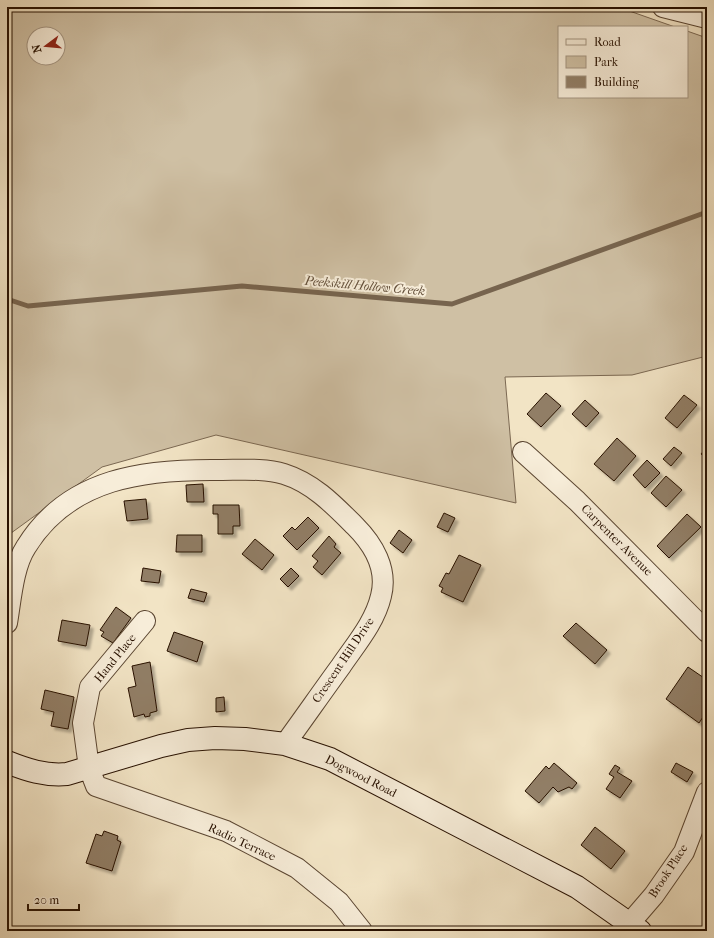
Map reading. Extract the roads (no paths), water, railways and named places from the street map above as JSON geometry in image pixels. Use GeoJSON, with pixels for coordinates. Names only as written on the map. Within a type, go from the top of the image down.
{"type":"FeatureCollection","features":[{"type":"Feature","properties":{"kind":"street"},"geometry":{"type":"LineString","coordinates":[[663,7],[707,18]]}},
{"type":"Feature","properties":{"kind":"street","name":"Carpenter Avenue"},"geometry":{"type":"LineString","coordinates":[[523,452],[582,506],[707,632]]}},
{"type":"Feature","properties":{"kind":"street","name":"Crescent Hill Drive"},"geometry":{"type":"LineString","coordinates":[[7,623],[14,583],[24,549],[35,533],[59,510],[82,493],[102,483],[121,478],[177,469],[256,470],[283,474],[302,482],[331,502],[360,531],[377,554],[383,572],[382,595],[370,624],[285,744]]}},
{"type":"Feature","properties":{"kind":"street","name":"Hand Place"},"geometry":{"type":"LineString","coordinates":[[89,768],[83,723],[90,687],[145,620]]}},
{"type":"Feature","properties":{"kind":"street","name":"Dogwood Road"},"geometry":{"type":"LineString","coordinates":[[7,762],[44,775],[54,776],[67,774],[162,746],[188,740],[214,738],[245,739],[285,744],[330,759],[577,887],[635,927]]}},
{"type":"Feature","properties":{"kind":"street","name":"Radio Terrace"},"geometry":{"type":"LineString","coordinates":[[89,768],[96,786],[226,831],[297,868],[339,902],[362,931]]}},
{"type":"Feature","properties":{"kind":"street","name":"Brook Place"},"geometry":{"type":"LineString","coordinates":[[635,927],[654,895],[684,852],[707,792]]}},
{"type":"Feature","properties":{"kind":"waterway","name":"Peekskill Hollow Creek"},"geometry":{"type":"LineString","coordinates":[[7,299],[28,306],[242,286],[452,304],[707,212]]}}]}
